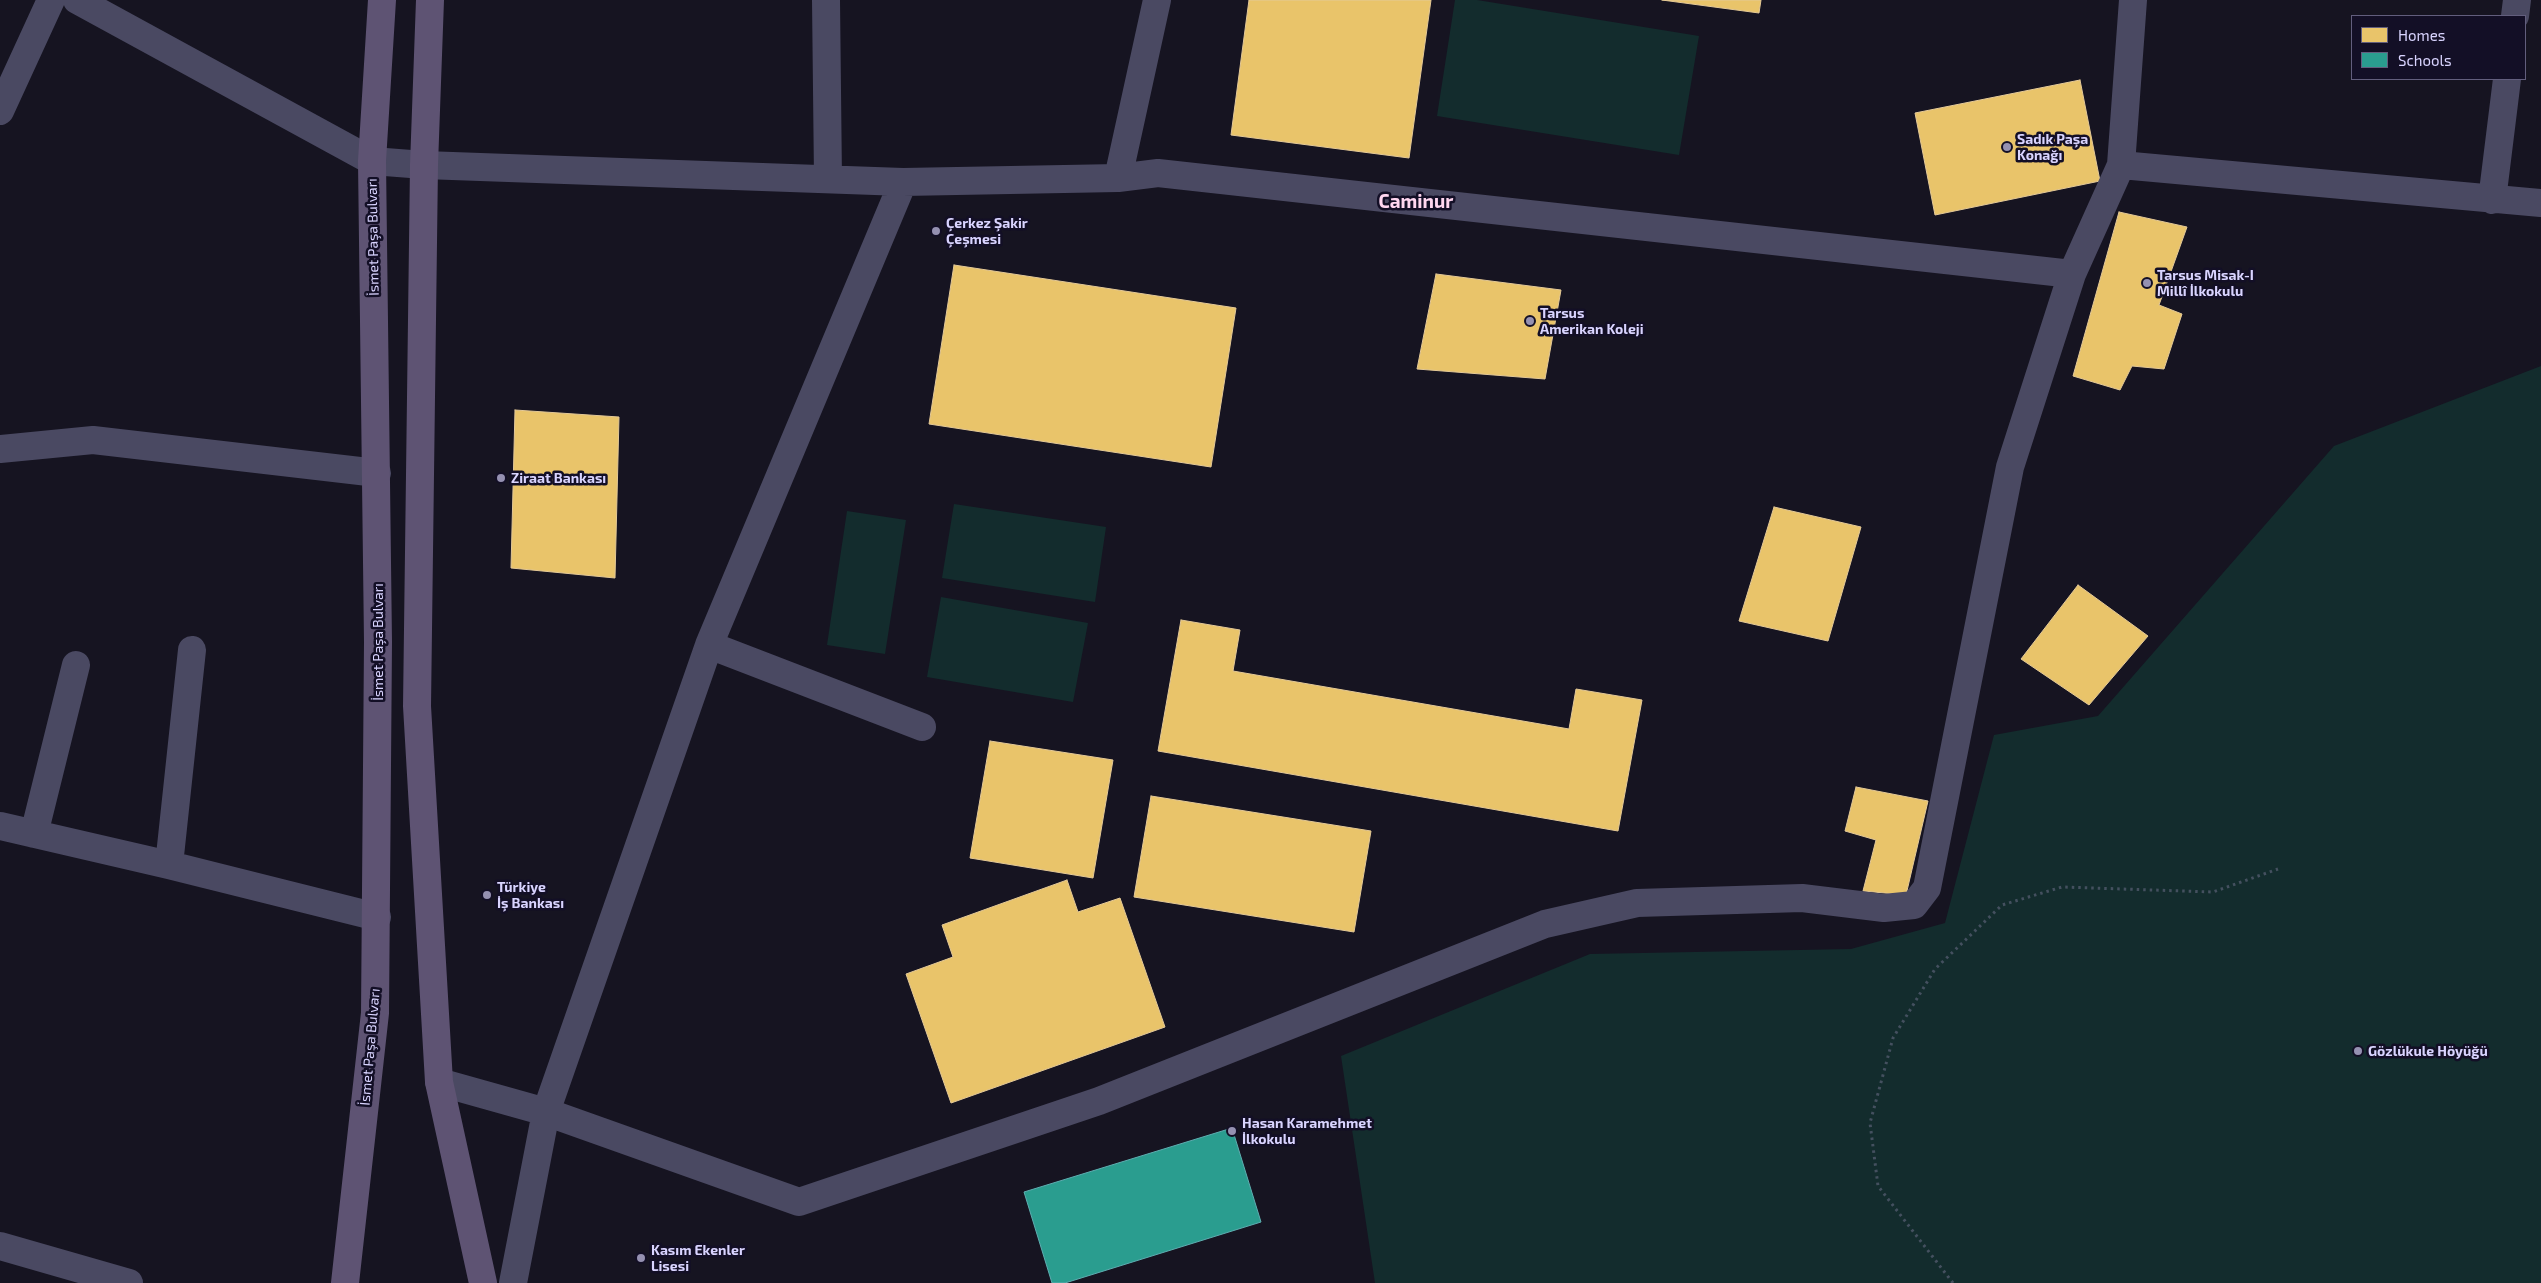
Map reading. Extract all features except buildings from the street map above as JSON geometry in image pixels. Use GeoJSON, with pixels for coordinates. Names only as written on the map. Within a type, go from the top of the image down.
{"type":"FeatureCollection","features":[{"type":"Feature","properties":{"kind":"main road","name":"İsmet Paşa Bulvarı"},"geometry":{"type":"LineString","coordinates":[[345,1283],[375,1013],[377,917],[377,473],[372,161],[382,0]]}},
{"type":"Feature","properties":{"kind":"main road"},"geometry":{"type":"LineString","coordinates":[[430,0],[424,165],[416,706],[439,1082],[483,1283]]}},
{"type":"Feature","properties":{"kind":"street"},"geometry":{"type":"LineString","coordinates":[[0,111],[51,0]]}},
{"type":"Feature","properties":{"kind":"street"},"geometry":{"type":"LineString","coordinates":[[76,0],[372,161],[424,165],[903,182],[1118,178],[1158,173],[2072,274]]}},
{"type":"Feature","properties":{"kind":"street"},"geometry":{"type":"LineString","coordinates":[[826,0],[828,179]]}},
{"type":"Feature","properties":{"kind":"street"},"geometry":{"type":"LineString","coordinates":[[1118,178],[1157,0]]}},
{"type":"Feature","properties":{"kind":"street"},"geometry":{"type":"LineString","coordinates":[[439,1082],[546,1112],[799,1202],[1099,1101],[1546,924],[1637,903],[1802,898],[1884,908],[1914,905],[1927,888],[2010,467],[2072,274],[2121,165],[2133,0]]}},
{"type":"Feature","properties":{"kind":"street"},"geometry":{"type":"LineString","coordinates":[[2515,15],[2517,0]]}},
{"type":"Feature","properties":{"kind":"street"},"geometry":{"type":"LineString","coordinates":[[2492,200],[2507,80]]}},
{"type":"Feature","properties":{"kind":"street"},"geometry":{"type":"LineString","coordinates":[[2121,165],[2541,203]]}},
{"type":"Feature","properties":{"kind":"street"},"geometry":{"type":"LineString","coordinates":[[513,1283],[546,1112],[709,645],[903,182]]}},
{"type":"Feature","properties":{"kind":"street"},"geometry":{"type":"LineString","coordinates":[[0,449],[93,440],[377,473]]}},
{"type":"Feature","properties":{"kind":"street"},"geometry":{"type":"LineString","coordinates":[[709,645],[922,727]]}},
{"type":"Feature","properties":{"kind":"street"},"geometry":{"type":"LineString","coordinates":[[169,865],[192,650]]}},
{"type":"Feature","properties":{"kind":"street"},"geometry":{"type":"LineString","coordinates":[[34,834],[76,665]]}},
{"type":"Feature","properties":{"kind":"street"},"geometry":{"type":"LineString","coordinates":[[0,826],[169,865],[377,917]]}},
{"type":"Feature","properties":{"kind":"street"},"geometry":{"type":"LineString","coordinates":[[0,1246],[98,1279],[129,1283]]}},
{"type":"Feature","properties":{"kind":"path"},"geometry":{"type":"LineString","coordinates":[[1953,1283],[1878,1186],[1870,1123],[1893,1038],[1935,970],[2002,905],[2062,887],[2212,892],[2278,869]]}},
{"type":"Feature","properties":{"kind":"green space"},"geometry":{"type":"Polygon","coordinates":[[[1455,0],[1477,0],[1699,36],[1679,155],[1437,116],[1455,0]]]}},
{"type":"Feature","properties":{"kind":"green space"},"geometry":{"type":"Polygon","coordinates":[[[2541,366],[2541,1283],[1375,1283],[1341,1056],[1590,954],[1851,949],[1945,923],[1994,735],[2098,716],[2334,446],[2541,366]]]}},
{"type":"Feature","properties":{"kind":"green space"},"geometry":{"type":"Polygon","coordinates":[[[954,504],[1106,527],[1095,602],[942,578],[954,504]]]}},
{"type":"Feature","properties":{"kind":"green space"},"geometry":{"type":"Polygon","coordinates":[[[847,511],[906,520],[885,654],[827,645],[847,511]]]}},
{"type":"Feature","properties":{"kind":"green space"},"geometry":{"type":"Polygon","coordinates":[[[941,597],[1088,623],[1073,702],[927,677],[941,597]]]}},
{"type":"Feature","properties":{"kind":"place","name":"Sadık Paşa Konağı"},"geometry":{"type":"Point","coordinates":[2007,147]}},
{"type":"Feature","properties":{"kind":"place","name":"Çerkez Şakir Çeşmesi"},"geometry":{"type":"Point","coordinates":[936,231]}},
{"type":"Feature","properties":{"kind":"place","name":"Tarsus Misak-I Millî İlkokulu"},"geometry":{"type":"Point","coordinates":[2147,283]}},
{"type":"Feature","properties":{"kind":"place","name":"Tarsus Amerikan Koleji"},"geometry":{"type":"Point","coordinates":[1530,321]}},
{"type":"Feature","properties":{"kind":"place","name":"Ziraat Bankası"},"geometry":{"type":"Point","coordinates":[501,478]}},
{"type":"Feature","properties":{"kind":"place","name":"Türkiye İş Bankası"},"geometry":{"type":"Point","coordinates":[487,895]}},
{"type":"Feature","properties":{"kind":"place","name":"Gözlükule Höyüğü"},"geometry":{"type":"Point","coordinates":[2358,1051]}},
{"type":"Feature","properties":{"kind":"place","name":"Hasan Karamehmet İlkokulu"},"geometry":{"type":"Point","coordinates":[1232,1131]}},
{"type":"Feature","properties":{"kind":"place","name":"Kasım Ekenler Lisesi"},"geometry":{"type":"Point","coordinates":[641,1258]}},
{"type":"Feature","properties":{"kind":"district","name":"Caminur"},"geometry":{"type":"Point","coordinates":[1416,202]}}]}
